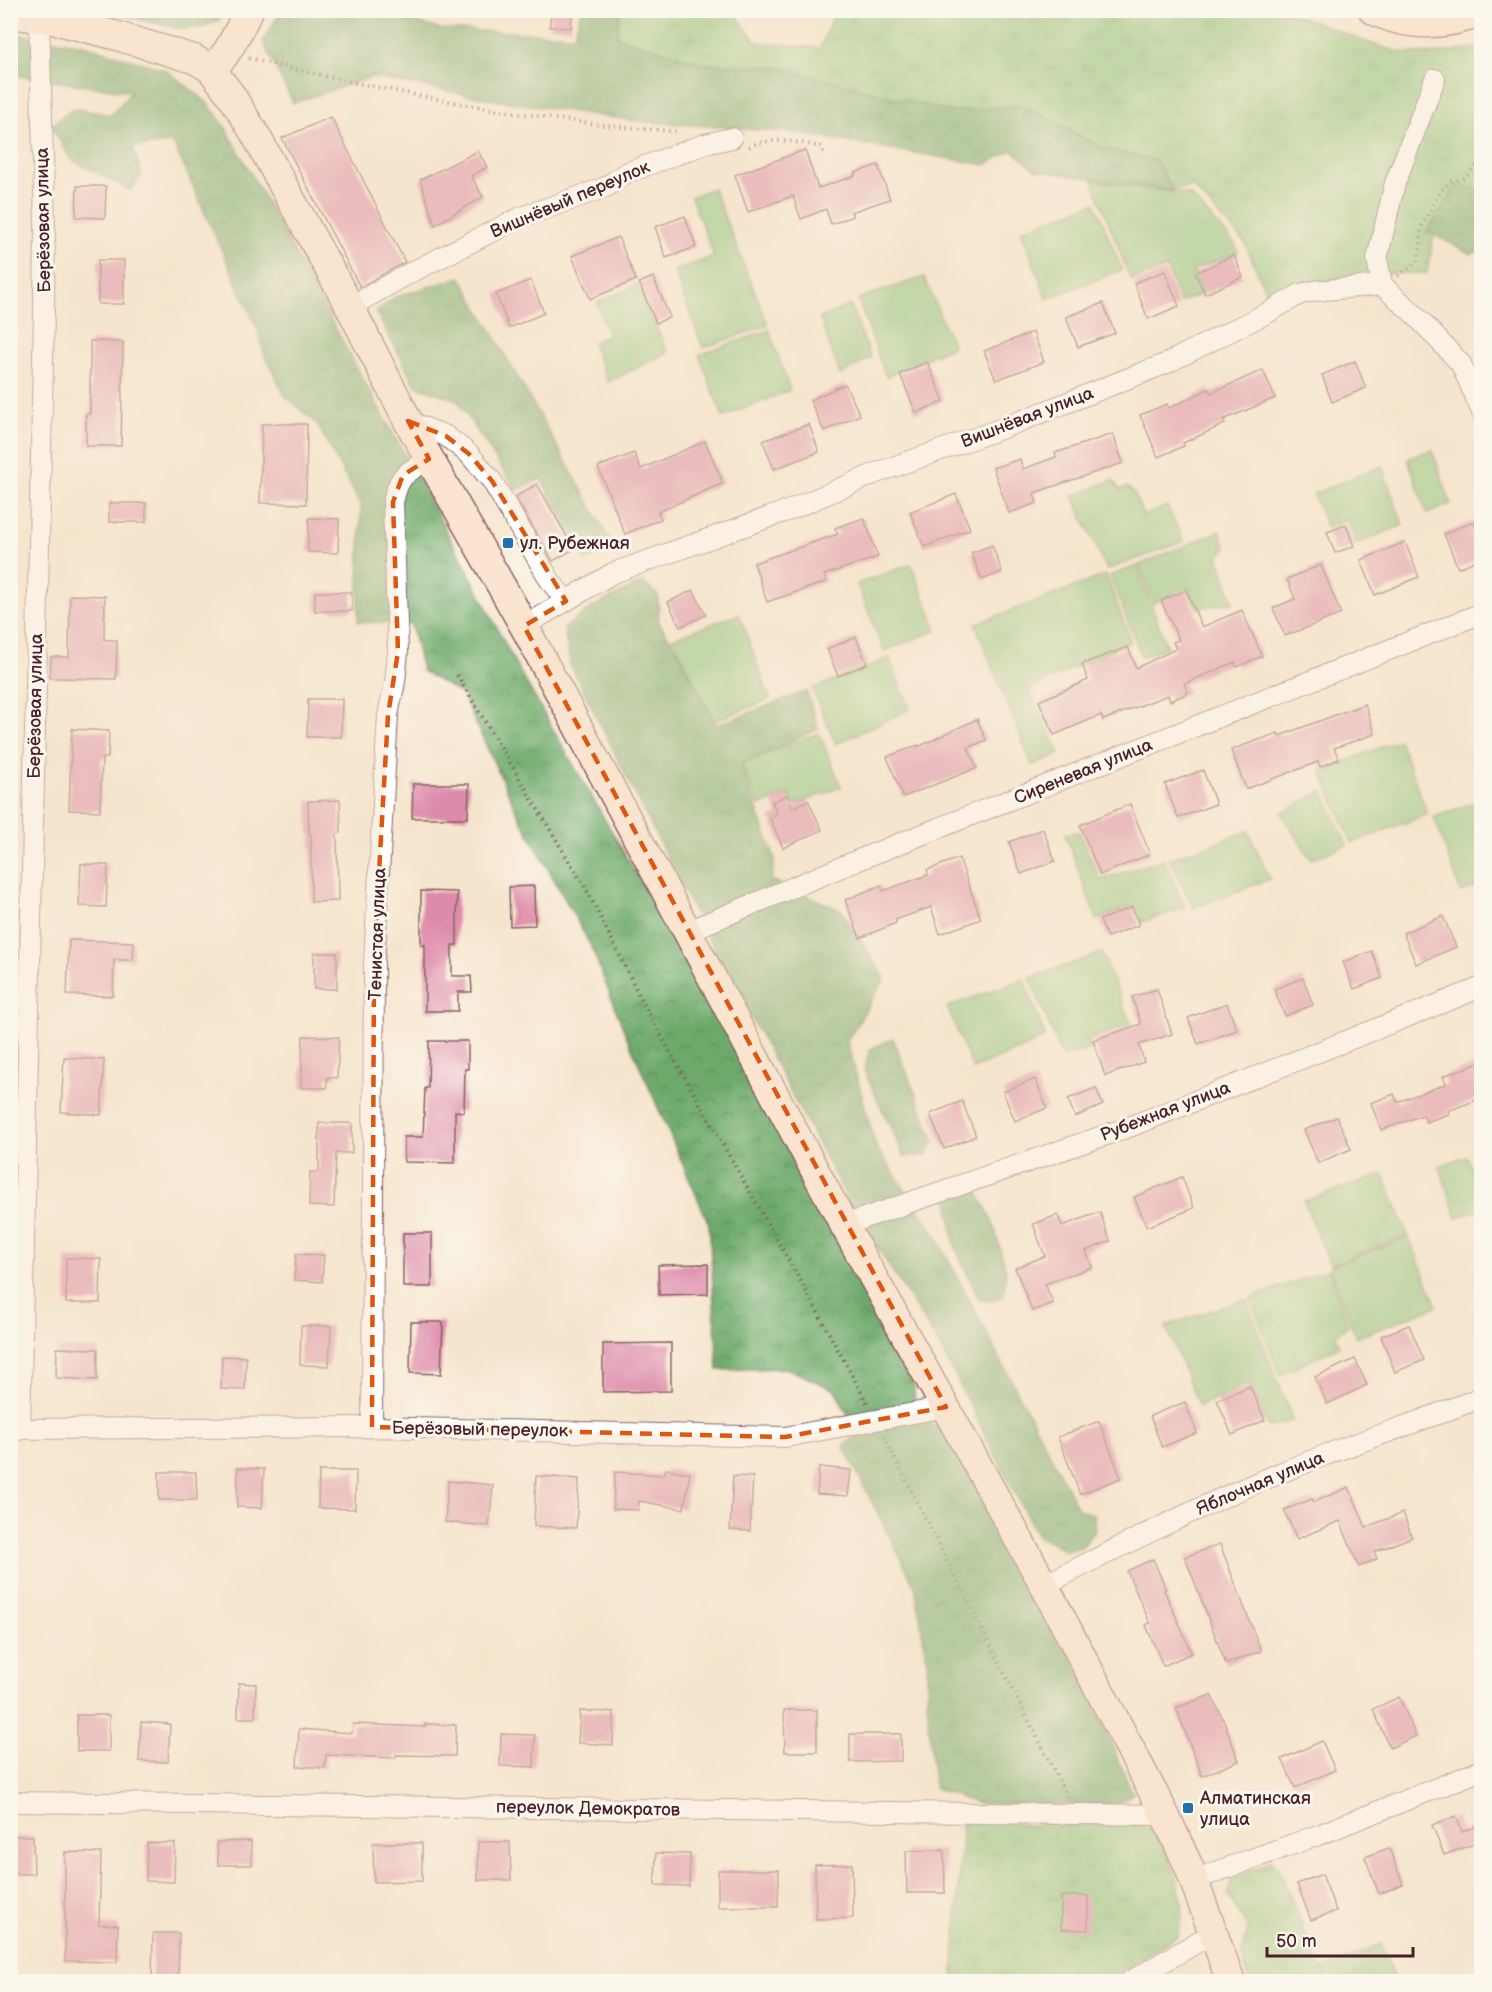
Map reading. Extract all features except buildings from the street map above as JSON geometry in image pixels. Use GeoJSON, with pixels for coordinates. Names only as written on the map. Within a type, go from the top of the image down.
{"type":"FeatureCollection","features":[{"type":"Feature","properties":{"kind":"street"},"geometry":{"type":"LineString","coordinates":[[210,69],[229,51],[249,10]]}},
{"type":"Feature","properties":{"kind":"street"},"geometry":{"type":"LineString","coordinates":[[1373,11],[1408,22],[1424,24],[1457,21],[1482,12]]}},
{"type":"Feature","properties":{"kind":"street"},"geometry":{"type":"LineString","coordinates":[[10,14],[58,21],[194,59],[210,69],[231,95],[255,134],[350,307],[429,459],[524,626],[844,1225],[1044,1585],[1165,1815],[1194,1881],[1231,1982]]}},
{"type":"Feature","properties":{"kind":"street","name":"Берёзовая улица"},"geometry":{"type":"LineString","coordinates":[[15,1430],[44,312],[45,225],[39,18]]}},
{"type":"Feature","properties":{"kind":"street"},"geometry":{"type":"LineString","coordinates":[[1435,79],[1395,183],[1377,259],[1382,285],[1415,315],[1461,364],[1482,381]]}},
{"type":"Feature","properties":{"kind":"street","name":"Вишнёвый переулок"},"geometry":{"type":"LineString","coordinates":[[350,307],[408,274],[519,218],[606,187],[626,173],[705,144],[732,138]]}},
{"type":"Feature","properties":{"kind":"street","name":"Вишнёвая улица"},"geometry":{"type":"LineString","coordinates":[[524,626],[613,573],[792,508],[876,473],[1003,428],[1167,363],[1300,294],[1382,285]]}},
{"type":"Feature","properties":{"kind":"street"},"geometry":{"type":"LineString","coordinates":[[1461,364],[1482,412]]}},
{"type":"Feature","properties":{"kind":"street"},"geometry":{"type":"LineString","coordinates":[[408,420],[446,436],[469,454],[492,481],[551,582],[566,601]]}},
{"type":"Feature","properties":{"kind":"street","name":"Тенистая улица"},"geometry":{"type":"LineString","coordinates":[[372,1426],[374,961],[388,715],[398,652],[393,502],[396,487],[403,475],[429,459]]}},
{"type":"Feature","properties":{"kind":"street","name":"Сиреневая улица"},"geometry":{"type":"LineString","coordinates":[[686,932],[868,856],[1482,613]]}},
{"type":"Feature","properties":{"kind":"street","name":"Рубежная улица"},"geometry":{"type":"LineString","coordinates":[[844,1225],[1132,1126],[1482,987]]}},
{"type":"Feature","properties":{"kind":"street","name":"Яблочная улица"},"geometry":{"type":"LineString","coordinates":[[1044,1585],[1202,1506],[1281,1472],[1482,1397]]}},
{"type":"Feature","properties":{"kind":"street","name":"Берёзовый переулок"},"geometry":{"type":"LineString","coordinates":[[15,1430],[372,1426],[785,1437],[946,1407]]}},
{"type":"Feature","properties":{"kind":"street"},"geometry":{"type":"LineString","coordinates":[[1194,1881],[1321,1834],[1482,1770]]}},
{"type":"Feature","properties":{"kind":"street","name":"переулок Демократов"},"geometry":{"type":"LineString","coordinates":[[10,1802],[1165,1815]]}},
{"type":"Feature","properties":{"kind":"street"},"geometry":{"type":"LineString","coordinates":[[1130,1982],[1213,1933]]}},
{"type":"Feature","properties":{"kind":"path"},"geometry":{"type":"LineString","coordinates":[[245,57],[355,84],[422,97],[580,122],[686,133]]}},
{"type":"Feature","properties":{"kind":"path"},"geometry":{"type":"LineString","coordinates":[[732,138],[743,150],[759,141],[803,142],[821,147],[825,156]]}},
{"type":"Feature","properties":{"kind":"path"},"geometry":{"type":"LineString","coordinates":[[1382,285],[1417,262],[1422,248],[1421,228],[1440,192],[1452,181],[1465,178],[1482,158]]}},
{"type":"Feature","properties":{"kind":"path"},"geometry":{"type":"LineString","coordinates":[[457,675],[589,894],[647,1011],[804,1287],[870,1410]]}},
{"type":"Feature","properties":{"kind":"path"},"geometry":{"type":"LineString","coordinates":[[880,1430],[1069,1798]]}},
{"type":"Feature","properties":{"kind":"highlighted area"},"geometry":{"type":"Polygon","coordinates":[[[408,421],[446,436],[469,454],[492,481],[566,601],[524,626],[946,1407],[785,1437],[372,1427],[374,961],[388,715],[398,652],[393,502],[403,475],[429,459],[408,421]]]}},
{"type":"Feature","properties":{"kind":"green space"},"geometry":{"type":"Polygon","coordinates":[[[282,10],[370,11],[440,29],[574,35],[581,11],[620,11],[617,37],[704,64],[776,67],[951,112],[1024,105],[1102,148],[1156,161],[1173,191],[1036,170],[1012,150],[985,165],[789,132],[636,121],[495,100],[372,77],[293,103],[263,41],[282,10]]]}},
{"type":"Feature","properties":{"kind":"green space"},"geometry":{"type":"Polygon","coordinates":[[[620,10],[733,11],[756,42],[820,48],[835,11],[1280,11],[1397,51],[1433,54],[1481,47],[1481,192],[1434,235],[1427,273],[1385,273],[1368,282],[1318,280],[1304,283],[1270,302],[1245,243],[1192,186],[1173,191],[1156,161],[1102,148],[1024,105],[951,112],[776,67],[704,64],[617,37],[620,10]]]}},
{"type":"Feature","properties":{"kind":"green space"},"geometry":{"type":"Polygon","coordinates":[[[104,11],[224,11],[218,21],[201,28],[182,29],[104,11]]]}},
{"type":"Feature","properties":{"kind":"green space"},"geometry":{"type":"Polygon","coordinates":[[[11,33],[84,45],[166,70],[207,102],[226,128],[465,565],[515,663],[739,1053],[914,1387],[915,1403],[849,1417],[835,1390],[786,1368],[718,1370],[709,1224],[621,1023],[592,948],[520,818],[462,694],[422,671],[411,624],[358,622],[361,506],[317,424],[285,396],[264,354],[258,330],[173,143],[133,147],[142,175],[130,190],[71,160],[51,126],[73,108],[111,115],[131,92],[11,75],[11,33]]]}},
{"type":"Feature","properties":{"kind":"green space"},"geometry":{"type":"Polygon","coordinates":[[[1092,180],[1190,195],[1235,244],[1238,253],[1193,270],[1202,294],[1180,302],[1167,268],[1131,280],[1092,180]]]}},
{"type":"Feature","properties":{"kind":"green space"},"geometry":{"type":"Polygon","coordinates":[[[1457,186],[1481,189],[1481,251],[1471,254],[1427,231],[1457,186]]]}},
{"type":"Feature","properties":{"kind":"green space"},"geometry":{"type":"Polygon","coordinates":[[[713,188],[768,325],[703,348],[674,271],[714,256],[691,197],[713,188]]]}},
{"type":"Feature","properties":{"kind":"green space"},"geometry":{"type":"Polygon","coordinates":[[[1095,203],[1122,270],[1047,299],[1021,230],[1095,203]]]}},
{"type":"Feature","properties":{"kind":"green space"},"geometry":{"type":"Polygon","coordinates":[[[461,277],[612,543],[586,562],[541,479],[516,490],[457,400],[416,386],[376,312],[395,297],[461,277]]]}},
{"type":"Feature","properties":{"kind":"green space"},"geometry":{"type":"Polygon","coordinates":[[[924,277],[953,346],[886,377],[858,299],[924,277]]]}},
{"type":"Feature","properties":{"kind":"green space"},"geometry":{"type":"Polygon","coordinates":[[[637,285],[668,353],[608,382],[592,343],[608,335],[597,303],[637,285]]]}},
{"type":"Feature","properties":{"kind":"green space"},"geometry":{"type":"Polygon","coordinates":[[[850,305],[871,358],[840,375],[820,318],[850,305]]]}},
{"type":"Feature","properties":{"kind":"green space"},"geometry":{"type":"Polygon","coordinates":[[[769,330],[790,390],[723,417],[699,355],[769,330]]]}},
{"type":"Feature","properties":{"kind":"green space"},"geometry":{"type":"Polygon","coordinates":[[[1432,449],[1451,504],[1427,514],[1408,459],[1432,449]]]}},
{"type":"Feature","properties":{"kind":"green space"},"geometry":{"type":"Polygon","coordinates":[[[1382,466],[1403,525],[1356,544],[1348,520],[1327,528],[1313,494],[1382,466]]]}},
{"type":"Feature","properties":{"kind":"green space"},"geometry":{"type":"Polygon","coordinates":[[[1113,480],[1120,490],[1128,487],[1135,495],[1143,516],[1167,506],[1184,541],[1107,570],[1073,496],[1113,480]]]}},
{"type":"Feature","properties":{"kind":"green space"},"geometry":{"type":"Polygon","coordinates":[[[1220,531],[1226,549],[1218,556],[1233,603],[1197,608],[1187,587],[1154,603],[1139,565],[1220,531]]]}},
{"type":"Feature","properties":{"kind":"green space"},"geometry":{"type":"Polygon","coordinates":[[[911,564],[937,630],[884,651],[857,584],[911,564]]]}},
{"type":"Feature","properties":{"kind":"green space"},"geometry":{"type":"Polygon","coordinates":[[[1137,566],[1167,647],[1142,657],[1110,576],[1137,566]]]}},
{"type":"Feature","properties":{"kind":"green space"},"geometry":{"type":"Polygon","coordinates":[[[1106,575],[1131,641],[1029,689],[1060,754],[1032,765],[975,624],[1106,575]]]}},
{"type":"Feature","properties":{"kind":"green space"},"geometry":{"type":"Polygon","coordinates":[[[643,582],[658,595],[659,623],[679,652],[716,725],[807,691],[818,729],[741,765],[775,859],[771,880],[841,910],[885,978],[847,1041],[876,1147],[934,1232],[1079,1510],[1094,1514],[1095,1530],[1082,1547],[1066,1551],[1037,1536],[939,1345],[849,1202],[691,905],[570,664],[564,629],[592,607],[643,582]]]}},
{"type":"Feature","properties":{"kind":"green space"},"geometry":{"type":"Polygon","coordinates":[[[739,614],[770,699],[714,721],[673,638],[739,614]]]}},
{"type":"Feature","properties":{"kind":"green space"},"geometry":{"type":"Polygon","coordinates":[[[889,658],[910,709],[836,744],[812,689],[889,658]]]}},
{"type":"Feature","properties":{"kind":"green space"},"geometry":{"type":"Polygon","coordinates":[[[819,733],[841,787],[794,805],[788,794],[759,806],[742,764],[819,733]]]}},
{"type":"Feature","properties":{"kind":"green space"},"geometry":{"type":"Polygon","coordinates":[[[1399,740],[1428,814],[1352,843],[1321,771],[1399,740]]]}},
{"type":"Feature","properties":{"kind":"green space"},"geometry":{"type":"Polygon","coordinates":[[[1323,791],[1347,845],[1311,859],[1281,813],[1323,791]]]}},
{"type":"Feature","properties":{"kind":"green space"},"geometry":{"type":"Polygon","coordinates":[[[1481,800],[1481,884],[1461,893],[1434,817],[1481,800]]]}},
{"type":"Feature","properties":{"kind":"green space"},"geometry":{"type":"Polygon","coordinates":[[[1248,831],[1270,879],[1193,908],[1170,859],[1248,831]]]}},
{"type":"Feature","properties":{"kind":"green space"},"geometry":{"type":"Polygon","coordinates":[[[1079,832],[1100,880],[1164,859],[1185,908],[1142,922],[1133,905],[1097,920],[1065,834],[1079,832]]]}},
{"type":"Feature","properties":{"kind":"green space"},"geometry":{"type":"Polygon","coordinates":[[[1102,953],[1131,1024],[1089,1039],[1090,1049],[1062,1056],[1030,978],[1102,953]]]}},
{"type":"Feature","properties":{"kind":"green space"},"geometry":{"type":"Polygon","coordinates":[[[1024,979],[1045,1036],[1028,1046],[973,1069],[947,1007],[1024,979]]]}},
{"type":"Feature","properties":{"kind":"green space"},"geometry":{"type":"Polygon","coordinates":[[[893,1038],[934,1140],[927,1155],[904,1157],[864,1070],[870,1049],[893,1038]]]}},
{"type":"Feature","properties":{"kind":"green space"},"geometry":{"type":"Polygon","coordinates":[[[1466,1156],[1481,1193],[1481,1209],[1457,1217],[1439,1166],[1466,1156]]]}},
{"type":"Feature","properties":{"kind":"green space"},"geometry":{"type":"Polygon","coordinates":[[[1383,1174],[1408,1235],[1330,1265],[1304,1201],[1383,1174]]]}},
{"type":"Feature","properties":{"kind":"green space"},"geometry":{"type":"Polygon","coordinates":[[[975,1187],[993,1222],[1006,1271],[1004,1295],[993,1301],[979,1300],[954,1244],[948,1198],[975,1187]]]}},
{"type":"Feature","properties":{"kind":"green space"},"geometry":{"type":"Polygon","coordinates":[[[1409,1237],[1437,1306],[1356,1338],[1330,1267],[1409,1237]]]}},
{"type":"Feature","properties":{"kind":"green space"},"geometry":{"type":"Polygon","coordinates":[[[1329,1269],[1348,1326],[1335,1335],[1340,1346],[1280,1375],[1250,1298],[1329,1269]]]}},
{"type":"Feature","properties":{"kind":"green space"},"geometry":{"type":"Polygon","coordinates":[[[1246,1299],[1293,1421],[1268,1427],[1250,1383],[1199,1406],[1166,1326],[1246,1299]]]}},
{"type":"Feature","properties":{"kind":"green space"},"geometry":{"type":"Polygon","coordinates":[[[923,1421],[944,1426],[1082,1676],[1133,1794],[1114,1805],[978,1804],[934,1788],[927,1701],[927,1662],[915,1587],[844,1447],[858,1432],[923,1421]]]}},
{"type":"Feature","properties":{"kind":"green space"},"geometry":{"type":"Polygon","coordinates":[[[963,1814],[1035,1826],[1047,1820],[1140,1824],[1157,1837],[1170,1858],[1174,1870],[1182,1908],[1177,1936],[1104,1981],[953,1982],[963,1814]]]}},
{"type":"Feature","properties":{"kind":"green space"},"geometry":{"type":"Polygon","coordinates":[[[1272,1860],[1282,1876],[1321,1970],[1381,1944],[1395,1981],[1249,1981],[1242,1956],[1248,1928],[1228,1895],[1231,1881],[1272,1860]]]}},
{"type":"Feature","properties":{"kind":"place","name":"ул. Рубежная"},"geometry":{"type":"Point","coordinates":[508,543]}},
{"type":"Feature","properties":{"kind":"place","name":"Алматинская улица"},"geometry":{"type":"Point","coordinates":[1188,1808]}}]}
